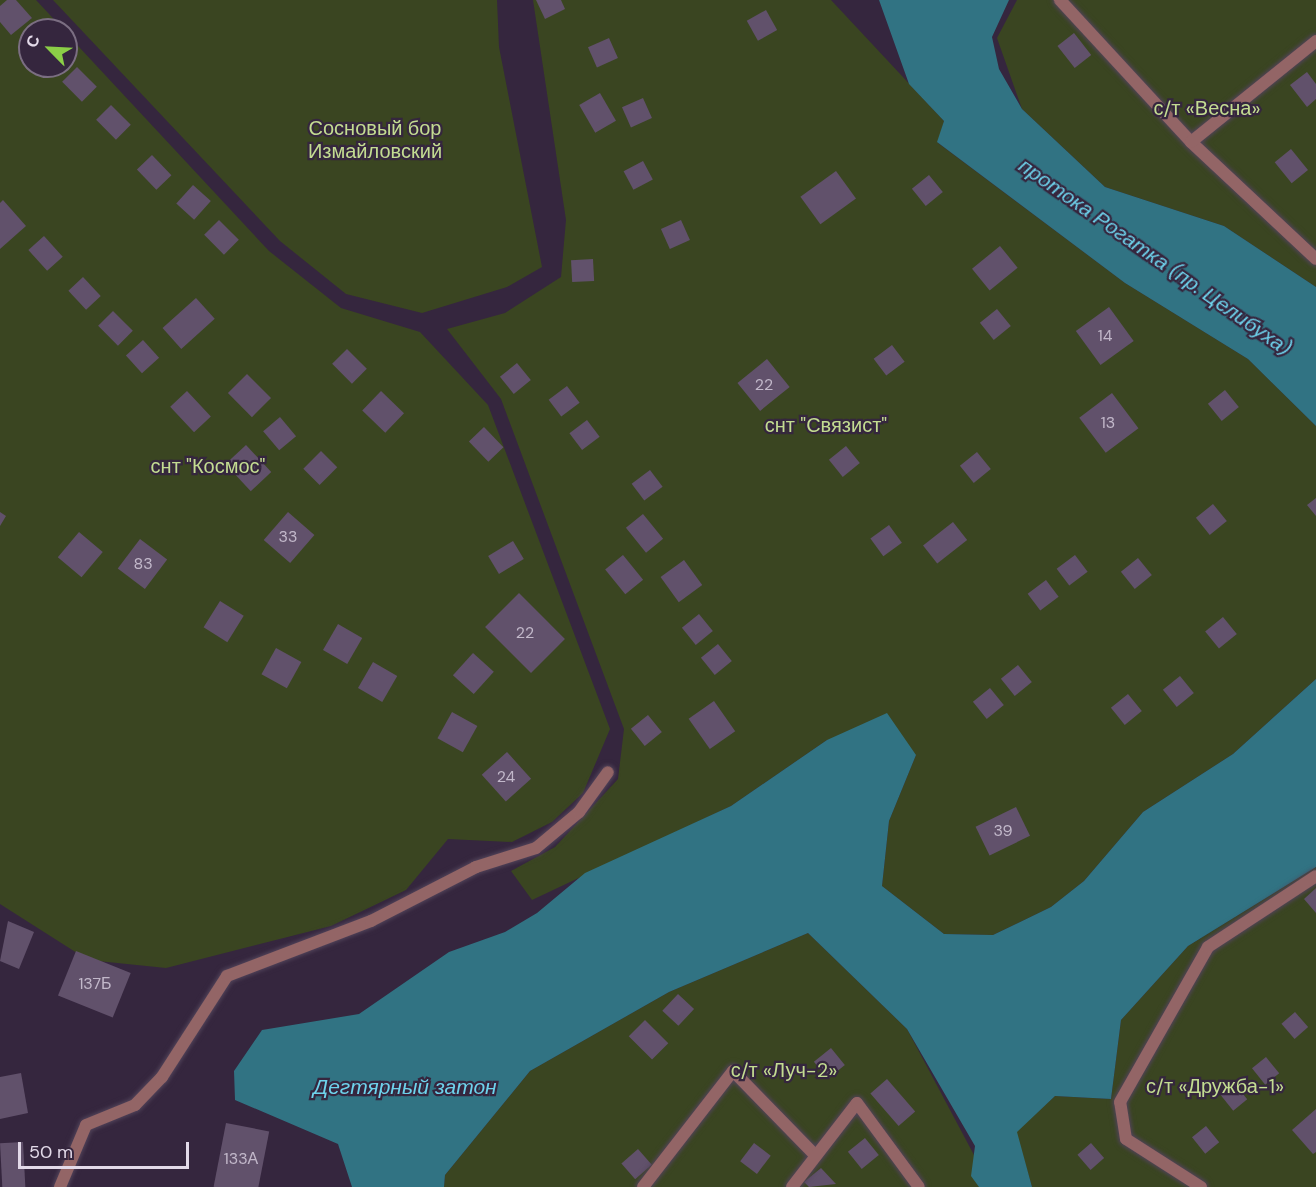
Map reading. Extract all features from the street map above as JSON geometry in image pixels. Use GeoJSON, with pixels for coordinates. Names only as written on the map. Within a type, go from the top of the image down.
{"type":"FeatureCollection","features":[{"type":"Feature","properties":{"kind":"street"},"geometry":{"type":"LineString","coordinates":[[1060,0],[1191,142],[1316,259]]}},
{"type":"Feature","properties":{"kind":"street"},"geometry":{"type":"LineString","coordinates":[[1191,142],[1316,40]]}},
{"type":"Feature","properties":{"kind":"street"},"geometry":{"type":"LineString","coordinates":[[60,1187],[86,1125],[135,1105],[162,1077],[227,976],[361,926],[476,867],[536,848],[579,812],[608,772]]}},
{"type":"Feature","properties":{"kind":"street"},"geometry":{"type":"LineString","coordinates":[[1201,1187],[1126,1139],[1120,1102],[1208,947],[1316,876]]}},
{"type":"Feature","properties":{"kind":"street"},"geometry":{"type":"LineString","coordinates":[[643,1187],[733,1071],[815,1155]]}},
{"type":"Feature","properties":{"kind":"street"},"geometry":{"type":"LineString","coordinates":[[792,1187],[857,1102],[919,1187]]}},
{"type":"Feature","properties":{"kind":"green space","name":"снт \"Космос\""},"geometry":{"type":"Polygon","coordinates":[[[0,0],[36,0],[53,18],[18,18],[18,78],[78,78],[78,46],[269,251],[341,308],[420,332],[488,405],[610,729],[583,793],[552,822],[512,842],[448,839],[406,890],[331,926],[166,968],[88,960],[0,904],[0,0]]]}},
{"type":"Feature","properties":{"kind":"green space","name":"Сосновый бор Измайловский"},"geometry":{"type":"Polygon","coordinates":[[[53,0],[497,0],[499,47],[542,267],[507,287],[422,313],[346,294],[280,241],[78,27],[78,18],[70,18],[53,0]]]}},
{"type":"Feature","properties":{"kind":"green space","name":"снт \"Связист\""},"geometry":{"type":"Polygon","coordinates":[[[533,0],[831,0],[944,121],[938,143],[1125,283],[1248,359],[1316,426],[1316,679],[1233,754],[1143,812],[1084,881],[1051,907],[993,935],[944,934],[882,886],[889,821],[916,755],[827,740],[731,806],[532,900],[511,871],[555,847],[618,779],[624,729],[501,399],[447,329],[505,313],[561,277],[566,220],[533,0]]]}},
{"type":"Feature","properties":{"kind":"green space","name":"с/т «Весна»"},"geometry":{"type":"Polygon","coordinates":[[[1017,0],[1316,0],[1316,287],[1224,226],[1105,187],[1022,109],[997,38],[1017,0]]]}},
{"type":"Feature","properties":{"kind":"green space","name":"с/т «Дружба-1»"},"geometry":{"type":"Polygon","coordinates":[[[1316,867],[1316,1187],[1032,1187],[1016,1132],[1055,1096],[1111,1099],[1121,1020],[1188,946],[1316,867]]]}},
{"type":"Feature","properties":{"kind":"green space","name":"с/т «Луч-2»"},"geometry":{"type":"Polygon","coordinates":[[[808,933],[907,1029],[991,1187],[444,1187],[445,1175],[530,1071],[669,992],[808,933]]]}},
{"type":"Feature","properties":{"kind":"water","name":"протока Рогатка (пр. Целибуха)"},"geometry":{"type":"Polygon","coordinates":[[[879,0],[1009,0],[992,37],[999,69],[1022,109],[1105,187],[1224,226],[1316,287],[1316,426],[1248,359],[1125,283],[937,142],[944,121],[909,84],[879,0]]]}},
{"type":"Feature","properties":{"kind":"water","name":"Дегтярный затон"},"geometry":{"type":"Polygon","coordinates":[[[1316,679],[1316,867],[1188,946],[1121,1020],[1111,1099],[1055,1096],[1017,1132],[1032,1187],[979,1187],[971,1176],[975,1146],[907,1029],[808,933],[669,992],[530,1071],[445,1175],[444,1187],[352,1187],[338,1144],[235,1100],[234,1071],[262,1030],[359,1014],[449,952],[505,932],[537,913],[585,873],[731,806],[827,740],[887,713],[916,755],[889,821],[882,886],[944,934],[993,935],[1051,907],[1084,881],[1143,812],[1233,754],[1316,679]]]}},
{"type":"Feature","properties":{"kind":"building"},"geometry":{"type":"Polygon","coordinates":[[[7,0],[16,0],[32,18],[18,18],[18,29],[11,35],[0,22],[0,6],[7,0]]]}},
{"type":"Feature","properties":{"kind":"building"},"geometry":{"type":"Polygon","coordinates":[[[536,0],[561,0],[565,9],[545,19],[536,0]]]}},
{"type":"Feature","properties":{"kind":"building"},"geometry":{"type":"Polygon","coordinates":[[[766,10],[777,30],[758,41],[747,21],[766,10]]]}},
{"type":"Feature","properties":{"kind":"building"},"geometry":{"type":"Polygon","coordinates":[[[1074,33],[1091,55],[1075,68],[1057,46],[1074,33]]]}},
{"type":"Feature","properties":{"kind":"building"},"geometry":{"type":"Polygon","coordinates":[[[609,38],[618,58],[597,67],[588,47],[609,38]]]}},
{"type":"Feature","properties":{"kind":"building"},"geometry":{"type":"Polygon","coordinates":[[[78,68],[97,87],[82,102],[62,82],[66,78],[78,78],[78,68]]]}},
{"type":"Feature","properties":{"kind":"building"},"geometry":{"type":"Polygon","coordinates":[[[1307,72],[1316,84],[1316,99],[1307,107],[1290,85],[1307,72]]]}},
{"type":"Feature","properties":{"kind":"building"},"geometry":{"type":"Polygon","coordinates":[[[600,93],[616,121],[595,133],[579,105],[600,93]]]}},
{"type":"Feature","properties":{"kind":"building"},"geometry":{"type":"Polygon","coordinates":[[[643,98],[652,118],[631,127],[622,107],[643,98]]]}},
{"type":"Feature","properties":{"kind":"building"},"geometry":{"type":"Polygon","coordinates":[[[111,105],[131,125],[116,140],[96,120],[111,105]]]}},
{"type":"Feature","properties":{"kind":"building"},"geometry":{"type":"Polygon","coordinates":[[[1291,149],[1308,170],[1292,183],[1275,162],[1291,149]]]}},
{"type":"Feature","properties":{"kind":"building"},"geometry":{"type":"Polygon","coordinates":[[[152,155],[171,175],[156,190],[137,170],[152,155]]]}},
{"type":"Feature","properties":{"kind":"building"},"geometry":{"type":"Polygon","coordinates":[[[643,161],[653,180],[633,190],[624,171],[643,161]]]}},
{"type":"Feature","properties":{"kind":"building"},"geometry":{"type":"Polygon","coordinates":[[[836,171],[856,199],[820,224],[800,197],[836,171]]]}},
{"type":"Feature","properties":{"kind":"building"},"geometry":{"type":"Polygon","coordinates":[[[929,175],[943,192],[926,206],[912,189],[929,175]]]}},
{"type":"Feature","properties":{"kind":"building"},"geometry":{"type":"Polygon","coordinates":[[[193,185],[211,201],[194,220],[176,204],[193,185]]]}},
{"type":"Feature","properties":{"kind":"building"},"geometry":{"type":"Polygon","coordinates":[[[3,200],[26,226],[0,249],[0,203],[3,200]]]}},
{"type":"Feature","properties":{"kind":"building"},"geometry":{"type":"Polygon","coordinates":[[[219,220],[239,240],[224,255],[204,235],[219,220]]]}},
{"type":"Feature","properties":{"kind":"building"},"geometry":{"type":"Polygon","coordinates":[[[681,220],[690,240],[670,249],[661,229],[681,220]]]}},
{"type":"Feature","properties":{"kind":"building"},"geometry":{"type":"Polygon","coordinates":[[[44,236],[63,257],[47,271],[28,250],[44,236]]]}},
{"type":"Feature","properties":{"kind":"building"},"geometry":{"type":"Polygon","coordinates":[[[1000,246],[1018,268],[990,290],[972,269],[1000,246]]]}},
{"type":"Feature","properties":{"kind":"building"},"geometry":{"type":"Polygon","coordinates":[[[593,259],[594,281],[572,282],[571,260],[593,259]]]}},
{"type":"Feature","properties":{"kind":"building"},"geometry":{"type":"Polygon","coordinates":[[[83,277],[101,296],[86,310],[68,291],[83,277]]]}},
{"type":"Feature","properties":{"kind":"building"},"geometry":{"type":"Polygon","coordinates":[[[196,298],[215,319],[181,349],[163,328],[196,298]]]}},
{"type":"Feature","properties":{"kind":"building"},"geometry":{"type":"Polygon","coordinates":[[[1109,307],[1134,341],[1101,365],[1076,331],[1109,307]]]}},
{"type":"Feature","properties":{"kind":"building"},"geometry":{"type":"Polygon","coordinates":[[[997,309],[1011,326],[994,340],[980,323],[997,309]]]}},
{"type":"Feature","properties":{"kind":"building"},"geometry":{"type":"Polygon","coordinates":[[[113,311],[133,331],[118,346],[98,326],[113,311]]]}},
{"type":"Feature","properties":{"kind":"building"},"geometry":{"type":"Polygon","coordinates":[[[143,340],[159,358],[142,373],[126,355],[143,340]]]}},
{"type":"Feature","properties":{"kind":"building"},"geometry":{"type":"Polygon","coordinates":[[[892,345],[905,362],[886,376],[874,359],[892,345]]]}},
{"type":"Feature","properties":{"kind":"building"},"geometry":{"type":"Polygon","coordinates":[[[347,349],[367,369],[352,384],[332,364],[347,349]]]}},
{"type":"Feature","properties":{"kind":"building"},"geometry":{"type":"Polygon","coordinates":[[[767,359],[790,387],[760,411],[737,383],[767,359]]]}},
{"type":"Feature","properties":{"kind":"building"},"geometry":{"type":"Polygon","coordinates":[[[517,363],[531,380],[514,394],[500,377],[517,363]]]}},
{"type":"Feature","properties":{"kind":"building"},"geometry":{"type":"Polygon","coordinates":[[[247,374],[271,398],[252,417],[228,393],[247,374]]]}},
{"type":"Feature","properties":{"kind":"building"},"geometry":{"type":"Polygon","coordinates":[[[567,386],[580,403],[561,417],[549,400],[567,386]]]}},
{"type":"Feature","properties":{"kind":"building"},"geometry":{"type":"Polygon","coordinates":[[[1225,390],[1239,407],[1222,421],[1208,404],[1225,390]]]}},
{"type":"Feature","properties":{"kind":"building"},"geometry":{"type":"Polygon","coordinates":[[[187,391],[211,417],[194,432],[170,407],[187,391]]]}},
{"type":"Feature","properties":{"kind":"building"},"geometry":{"type":"Polygon","coordinates":[[[381,391],[404,413],[385,433],[362,410],[381,391]]]}},
{"type":"Feature","properties":{"kind":"building"},"geometry":{"type":"Polygon","coordinates":[[[1112,393],[1138,428],[1106,453],[1079,418],[1112,393]]]}},
{"type":"Feature","properties":{"kind":"building"},"geometry":{"type":"Polygon","coordinates":[[[280,417],[296,436],[279,450],[263,431],[280,417]]]}},
{"type":"Feature","properties":{"kind":"building"},"geometry":{"type":"Polygon","coordinates":[[[587,420],[600,437],[582,450],[569,433],[587,420]]]}},
{"type":"Feature","properties":{"kind":"building"},"geometry":{"type":"Polygon","coordinates":[[[484,427],[503,447],[488,462],[469,442],[484,427]]]}},
{"type":"Feature","properties":{"kind":"building"},"geometry":{"type":"Polygon","coordinates":[[[246,445],[271,472],[251,491],[226,464],[246,445]]]}},
{"type":"Feature","properties":{"kind":"building"},"geometry":{"type":"Polygon","coordinates":[[[846,446],[860,463],[843,477],[829,460],[846,446]]]}},
{"type":"Feature","properties":{"kind":"building"},"geometry":{"type":"Polygon","coordinates":[[[321,451],[337,467],[320,485],[303,469],[321,451]]]}},
{"type":"Feature","properties":{"kind":"building"},"geometry":{"type":"Polygon","coordinates":[[[977,452],[991,469],[974,483],[960,466],[977,452]]]}},
{"type":"Feature","properties":{"kind":"building"},"geometry":{"type":"Polygon","coordinates":[[[650,470],[663,487],[644,501],[632,484],[650,470]]]}},
{"type":"Feature","properties":{"kind":"building"},"geometry":{"type":"Polygon","coordinates":[[[1316,498],[1316,516],[1307,505],[1316,498]]]}},
{"type":"Feature","properties":{"kind":"building"},"geometry":{"type":"Polygon","coordinates":[[[1213,504],[1227,521],[1210,535],[1196,518],[1213,504]]]}},
{"type":"Feature","properties":{"kind":"building"},"geometry":{"type":"Polygon","coordinates":[[[0,512],[6,516],[0,526],[0,512]]]}},
{"type":"Feature","properties":{"kind":"building"},"geometry":{"type":"Polygon","coordinates":[[[288,512],[314,535],[290,563],[264,540],[288,512]]]}},
{"type":"Feature","properties":{"kind":"building"},"geometry":{"type":"Polygon","coordinates":[[[643,514],[663,539],[646,553],[626,528],[643,514]]]}},
{"type":"Feature","properties":{"kind":"building"},"geometry":{"type":"Polygon","coordinates":[[[953,522],[967,540],[937,564],[923,545],[953,522]]]}},
{"type":"Feature","properties":{"kind":"building"},"geometry":{"type":"Polygon","coordinates":[[[889,525],[902,543],[883,556],[870,539],[889,525]]]}},
{"type":"Feature","properties":{"kind":"building"},"geometry":{"type":"Polygon","coordinates":[[[79,532],[103,552],[82,577],[58,557],[79,532]]]}},
{"type":"Feature","properties":{"kind":"building"},"geometry":{"type":"Polygon","coordinates":[[[140,539],[167,559],[145,589],[118,569],[140,539]]]}},
{"type":"Feature","properties":{"kind":"building"},"geometry":{"type":"Polygon","coordinates":[[[513,541],[524,559],[499,574],[488,556],[513,541]]]}},
{"type":"Feature","properties":{"kind":"building"},"geometry":{"type":"Polygon","coordinates":[[[623,555],[643,580],[625,594],[605,569],[623,555]]]}},
{"type":"Feature","properties":{"kind":"building"},"geometry":{"type":"Polygon","coordinates":[[[1075,555],[1088,572],[1069,586],[1057,569],[1075,555]]]}},
{"type":"Feature","properties":{"kind":"building"},"geometry":{"type":"Polygon","coordinates":[[[1138,558],[1152,575],[1135,589],[1121,572],[1138,558]]]}},
{"type":"Feature","properties":{"kind":"building"},"geometry":{"type":"Polygon","coordinates":[[[684,560],[702,585],[679,602],[661,577],[684,560]]]}},
{"type":"Feature","properties":{"kind":"building"},"geometry":{"type":"Polygon","coordinates":[[[1046,580],[1059,597],[1040,611],[1028,594],[1046,580]]]}},
{"type":"Feature","properties":{"kind":"building"},"geometry":{"type":"Polygon","coordinates":[[[519,593],[565,639],[531,673],[485,627],[519,593]]]}},
{"type":"Feature","properties":{"kind":"building"},"geometry":{"type":"Polygon","coordinates":[[[220,601],[244,616],[227,642],[204,627],[220,601]]]}},
{"type":"Feature","properties":{"kind":"building"},"geometry":{"type":"Polygon","coordinates":[[[699,614],[713,631],[696,645],[682,628],[699,614]]]}},
{"type":"Feature","properties":{"kind":"building"},"geometry":{"type":"Polygon","coordinates":[[[1223,617],[1237,634],[1219,649],[1205,631],[1223,617]]]}},
{"type":"Feature","properties":{"kind":"building"},"geometry":{"type":"Polygon","coordinates":[[[338,624],[362,638],[347,664],[323,650],[338,624]]]}},
{"type":"Feature","properties":{"kind":"building"},"geometry":{"type":"Polygon","coordinates":[[[718,644],[732,661],[715,675],[701,658],[718,644]]]}},
{"type":"Feature","properties":{"kind":"building"},"geometry":{"type":"Polygon","coordinates":[[[276,648],[301,662],[287,688],[261,674],[276,648]]]}},
{"type":"Feature","properties":{"kind":"building"},"geometry":{"type":"Polygon","coordinates":[[[473,653],[494,672],[474,694],[453,675],[473,653]]]}},
{"type":"Feature","properties":{"kind":"building"},"geometry":{"type":"Polygon","coordinates":[[[373,662],[397,676],[382,702],[358,688],[373,662]]]}},
{"type":"Feature","properties":{"kind":"building"},"geometry":{"type":"Polygon","coordinates":[[[1018,665],[1032,682],[1015,696],[1001,679],[1018,665]]]}},
{"type":"Feature","properties":{"kind":"building"},"geometry":{"type":"Polygon","coordinates":[[[1180,676],[1194,693],[1177,707],[1163,690],[1180,676]]]}},
{"type":"Feature","properties":{"kind":"building"},"geometry":{"type":"Polygon","coordinates":[[[990,688],[1004,705],[987,719],[973,702],[990,688]]]}},
{"type":"Feature","properties":{"kind":"building"},"geometry":{"type":"Polygon","coordinates":[[[1128,694],[1142,711],[1125,725],[1111,708],[1128,694]]]}},
{"type":"Feature","properties":{"kind":"building"},"geometry":{"type":"Polygon","coordinates":[[[714,701],[735,731],[710,749],[689,719],[714,701]]]}},
{"type":"Feature","properties":{"kind":"building"},"geometry":{"type":"Polygon","coordinates":[[[452,712],[477,726],[463,752],[437,738],[452,712]]]}},
{"type":"Feature","properties":{"kind":"building"},"geometry":{"type":"Polygon","coordinates":[[[648,715],[662,732],[645,746],[631,729],[648,715]]]}},
{"type":"Feature","properties":{"kind":"building"},"geometry":{"type":"Polygon","coordinates":[[[507,752],[531,779],[506,802],[482,775],[507,752]]]}},
{"type":"Feature","properties":{"kind":"building"},"geometry":{"type":"Polygon","coordinates":[[[1016,807],[1030,836],[990,855],[976,827],[1016,807]]]}},
{"type":"Feature","properties":{"kind":"building"},"geometry":{"type":"Polygon","coordinates":[[[1316,888],[1316,913],[1304,899],[1316,888]]]}},
{"type":"Feature","properties":{"kind":"building"},"geometry":{"type":"Polygon","coordinates":[[[8,921],[34,932],[19,969],[0,961],[8,921]]]}},
{"type":"Feature","properties":{"kind":"building"},"geometry":{"type":"Polygon","coordinates":[[[76,951],[131,973],[113,1018],[58,996],[76,951]]]}},
{"type":"Feature","properties":{"kind":"building"},"geometry":{"type":"Polygon","coordinates":[[[678,994],[694,1009],[678,1026],[662,1011],[678,994]]]}},
{"type":"Feature","properties":{"kind":"building"},"geometry":{"type":"Polygon","coordinates":[[[1295,1012],[1308,1027],[1295,1039],[1281,1024],[1295,1012]]]}},
{"type":"Feature","properties":{"kind":"building"},"geometry":{"type":"Polygon","coordinates":[[[645,1020],[668,1043],[652,1060],[629,1036],[645,1020]]]}},
{"type":"Feature","properties":{"kind":"building"},"geometry":{"type":"Polygon","coordinates":[[[831,1048],[845,1065],[828,1079],[814,1062],[831,1048]]]}},
{"type":"Feature","properties":{"kind":"building"},"geometry":{"type":"Polygon","coordinates":[[[1266,1057],[1279,1073],[1265,1085],[1252,1068],[1266,1057]]]}},
{"type":"Feature","properties":{"kind":"building"},"geometry":{"type":"Polygon","coordinates":[[[21,1073],[28,1113],[0,1119],[0,1077],[21,1073]]]}},
{"type":"Feature","properties":{"kind":"building"},"geometry":{"type":"Polygon","coordinates":[[[887,1079],[915,1111],[899,1126],[870,1093],[887,1079]]]}},
{"type":"Feature","properties":{"kind":"building"},"geometry":{"type":"Polygon","coordinates":[[[1234,1083],[1247,1099],[1233,1111],[1220,1094],[1234,1083]]]}},
{"type":"Feature","properties":{"kind":"building"},"geometry":{"type":"Polygon","coordinates":[[[1316,1109],[1316,1152],[1313,1154],[1292,1130],[1316,1109]]]}},
{"type":"Feature","properties":{"kind":"building"},"geometry":{"type":"Polygon","coordinates":[[[226,1123],[269,1131],[258,1187],[214,1187],[226,1123]]]}},
{"type":"Feature","properties":{"kind":"building"},"geometry":{"type":"Polygon","coordinates":[[[1206,1126],[1219,1142],[1205,1154],[1192,1137],[1206,1126]]]}},
{"type":"Feature","properties":{"kind":"building"},"geometry":{"type":"Polygon","coordinates":[[[865,1138],[879,1155],[862,1169],[848,1152],[865,1138]]]}},
{"type":"Feature","properties":{"kind":"building"},"geometry":{"type":"Polygon","coordinates":[[[23,1142],[25,1187],[2,1187],[0,1143],[23,1142]]]}},
{"type":"Feature","properties":{"kind":"building"},"geometry":{"type":"Polygon","coordinates":[[[754,1143],[771,1156],[757,1174],[740,1161],[754,1143]]]}},
{"type":"Feature","properties":{"kind":"building"},"geometry":{"type":"Polygon","coordinates":[[[1091,1143],[1104,1158],[1091,1170],[1077,1155],[1091,1143]]]}},
{"type":"Feature","properties":{"kind":"building"},"geometry":{"type":"Polygon","coordinates":[[[638,1149],[652,1165],[635,1179],[621,1163],[638,1149]]]}},
{"type":"Feature","properties":{"kind":"building"},"geometry":{"type":"Polygon","coordinates":[[[821,1168],[836,1184],[809,1187],[804,1182],[821,1168]]]}}]}
